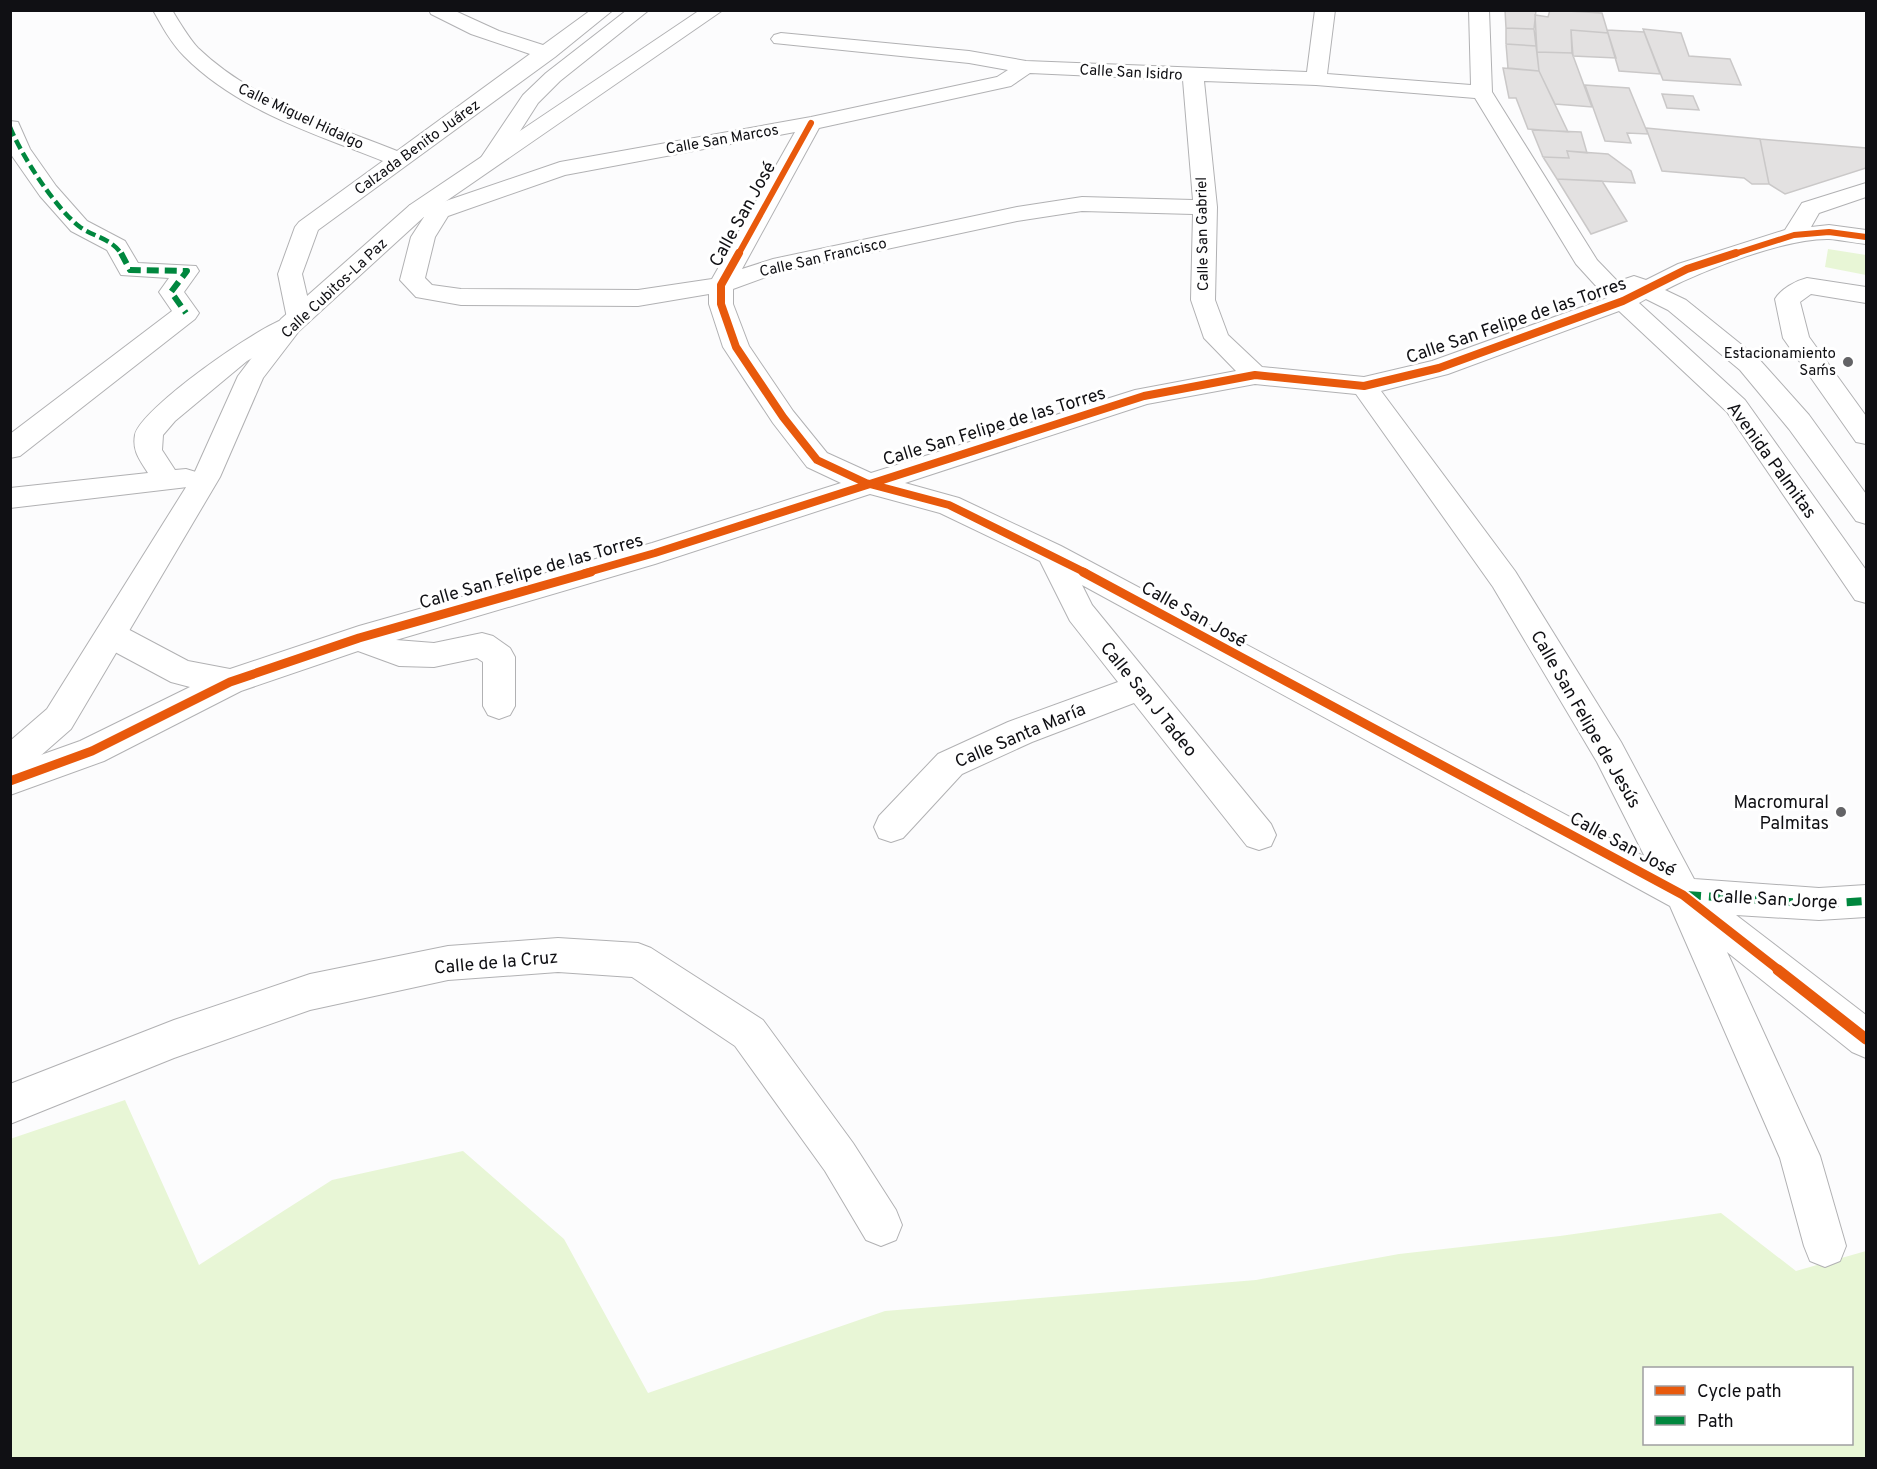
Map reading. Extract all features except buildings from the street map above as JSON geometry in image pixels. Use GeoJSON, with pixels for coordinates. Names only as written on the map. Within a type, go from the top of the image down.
{"type":"FeatureCollection","features":[{"type":"Feature","properties":{"kind":"street","name":"Calle Miguel Hidalgo"},"geometry":{"type":"LineString","coordinates":[[162,10],[190,51],[238,89],[319,128],[399,159]]}},
{"type":"Feature","properties":{"kind":"street"},"geometry":{"type":"LineString","coordinates":[[438,10],[464,25],[505,42],[548,53]]}},
{"type":"Feature","properties":{"kind":"street","name":"Calzada Benito Juárez"},"geometry":{"type":"LineString","coordinates":[[295,321],[290,274],[307,227],[604,10]]}},
{"type":"Feature","properties":{"kind":"street"},"geometry":{"type":"LineString","coordinates":[[491,159],[530,99],[553,77],[640,10]]}},
{"type":"Feature","properties":{"kind":"street","name":"Calle Cubitos-La Paz"},"geometry":{"type":"LineString","coordinates":[[10,762],[59,719],[206,477],[251,376],[295,321],[491,159],[714,10]]}},
{"type":"Feature","properties":{"kind":"street"},"geometry":{"type":"LineString","coordinates":[[1316,79],[1325,10]]}},
{"type":"Feature","properties":{"kind":"street","name":"Avenida Palmitas"},"geometry":{"type":"LineString","coordinates":[[1479,10],[1482,92],[1588,264],[1635,296],[1736,406],[1866,592]]}},
{"type":"Feature","properties":{"kind":"street","name":"Calle San Isidro"},"geometry":{"type":"LineString","coordinates":[[781,39],[969,57],[1026,67],[1316,79],[1482,92]]}},
{"type":"Feature","properties":{"kind":"street","name":"Calle San Marcos"},"geometry":{"type":"LineString","coordinates":[[429,211],[560,169],[810,123],[1004,82],[1026,67]]}},
{"type":"Feature","properties":{"kind":"street","name":"Calle San Gabriel"},"geometry":{"type":"LineString","coordinates":[[1193,74],[1205,207],[1203,300],[1217,338],[1255,375]]}},
{"type":"Feature","properties":{"kind":"street","name":"Calle San José"},"geometry":{"type":"LineString","coordinates":[[810,123],[721,285],[721,304],[736,347],[783,417],[817,460],[866,483],[949,505],[1051,554],[1267,673],[1683,895],[1866,1039]]}},
{"type":"Feature","properties":{"kind":"street"},"geometry":{"type":"LineString","coordinates":[[10,127],[20,149],[48,191],[79,226],[117,246],[130,270],[187,271],[171,292],[186,313],[10,449]]}},
{"type":"Feature","properties":{"kind":"street"},"geometry":{"type":"LineString","coordinates":[[1794,235],[1810,208],[1866,190]]}},
{"type":"Feature","properties":{"kind":"street","name":"Calle San Francisco"},"geometry":{"type":"LineString","coordinates":[[429,211],[412,280],[425,292],[461,297],[638,298],[721,285],[772,266],[1017,214],[1071,205],[1205,207]]}},
{"type":"Feature","properties":{"kind":"street","name":"Calle San Felipe de las Torres"},"geometry":{"type":"LineString","coordinates":[[10,781],[92,751],[230,682],[359,638],[655,553],[866,483],[1144,396],[1222,384],[1255,375],[1364,386],[1439,368],[1635,296],[1687,269],[1794,235],[1829,232],[1866,237]]}},
{"type":"Feature","properties":{"kind":"street"},"geometry":{"type":"LineString","coordinates":[[1866,295],[1807,286],[1787,298],[1796,338],[1866,435]]}},
{"type":"Feature","properties":{"kind":"street","name":"Avenida Palmitas"},"geometry":{"type":"LineString","coordinates":[[1635,296],[1677,305],[1749,364],[1798,422],[1866,514]]}},
{"type":"Feature","properties":{"kind":"street"},"geometry":{"type":"LineString","coordinates":[[167,481],[148,450],[149,433],[165,415],[238,355],[295,321]]}},
{"type":"Feature","properties":{"kind":"street","name":"Calle San Felipe de Jesús"},"geometry":{"type":"LineString","coordinates":[[1364,386],[1504,579],[1609,752],[1683,895],[1800,1156],[1825,1246]]}},
{"type":"Feature","properties":{"kind":"street"},"geometry":{"type":"LineString","coordinates":[[10,498],[206,477]]}},
{"type":"Feature","properties":{"kind":"street","name":"Calle San J Tadeo"},"geometry":{"type":"LineString","coordinates":[[1051,554],[1080,613],[1138,688],[1259,835]]}},
{"type":"Feature","properties":{"kind":"street","name":"Calle San Felipe de las Torres"},"geometry":{"type":"LineString","coordinates":[[111,635],[182,673],[230,682]]}},
{"type":"Feature","properties":{"kind":"street"},"geometry":{"type":"LineString","coordinates":[[359,638],[399,654],[434,656],[482,645],[499,657],[499,706]]}},
{"type":"Feature","properties":{"kind":"street","name":"Calle Santa María"},"geometry":{"type":"LineString","coordinates":[[891,827],[950,764],[1020,732],[1138,688]]}},
{"type":"Feature","properties":{"kind":"street","name":"Calle San Jorge"},"geometry":{"type":"LineString","coordinates":[[1683,895],[1819,904],[1866,901]]}},
{"type":"Feature","properties":{"kind":"street","name":"Calle de la Cruz"},"geometry":{"type":"LineString","coordinates":[[10,1104],[174,1039],[310,992],[448,963],[558,955],[638,960],[749,1033],[839,1157],[881,1224]]}},
{"type":"Feature","properties":{"kind":"green space"},"geometry":{"type":"Polygon","coordinates":[[[1828,249],[1866,255],[1866,275],[1825,267],[1828,249]]]}},
{"type":"Feature","properties":{"kind":"green space"},"geometry":{"type":"Polygon","coordinates":[[[125,1100],[199,1265],[332,1180],[463,1151],[564,1239],[648,1393],[885,1311],[1256,1280],[1399,1254],[1560,1236],[1721,1213],[1796,1271],[1866,1251],[1866,1458],[11,1458],[10,1139],[125,1100]]]}},
{"type":"Feature","properties":{"kind":"marked path"},"geometry":{"type":"LineString","coordinates":[[10,127],[19,149],[48,191],[79,226],[117,246],[130,270],[187,271],[171,292],[186,313]]}},
{"type":"Feature","properties":{"kind":"marked path"},"geometry":{"type":"LineString","coordinates":[[1686,895],[1819,904],[1866,901]]}},
{"type":"Feature","properties":{"kind":"cycle path"},"geometry":{"type":"LineString","coordinates":[[811,123],[721,285],[721,304],[736,347],[783,417],[817,460],[866,483],[949,505],[1051,554],[1683,895],[1866,1039]]}},
{"type":"Feature","properties":{"kind":"cycle path"},"geometry":{"type":"LineString","coordinates":[[10,781],[92,751],[230,682],[359,638],[655,553],[1144,396],[1255,375],[1364,386],[1439,368],[1623,301],[1687,269],[1794,235],[1829,232],[1866,237]]}},
{"type":"Feature","properties":{"kind":"place","name":"Estacionamiento Sam´s"},"geometry":{"type":"Point","coordinates":[1848,362]}},
{"type":"Feature","properties":{"kind":"place","name":"Macromural Palmitas"},"geometry":{"type":"Point","coordinates":[1841,812]}}]}
